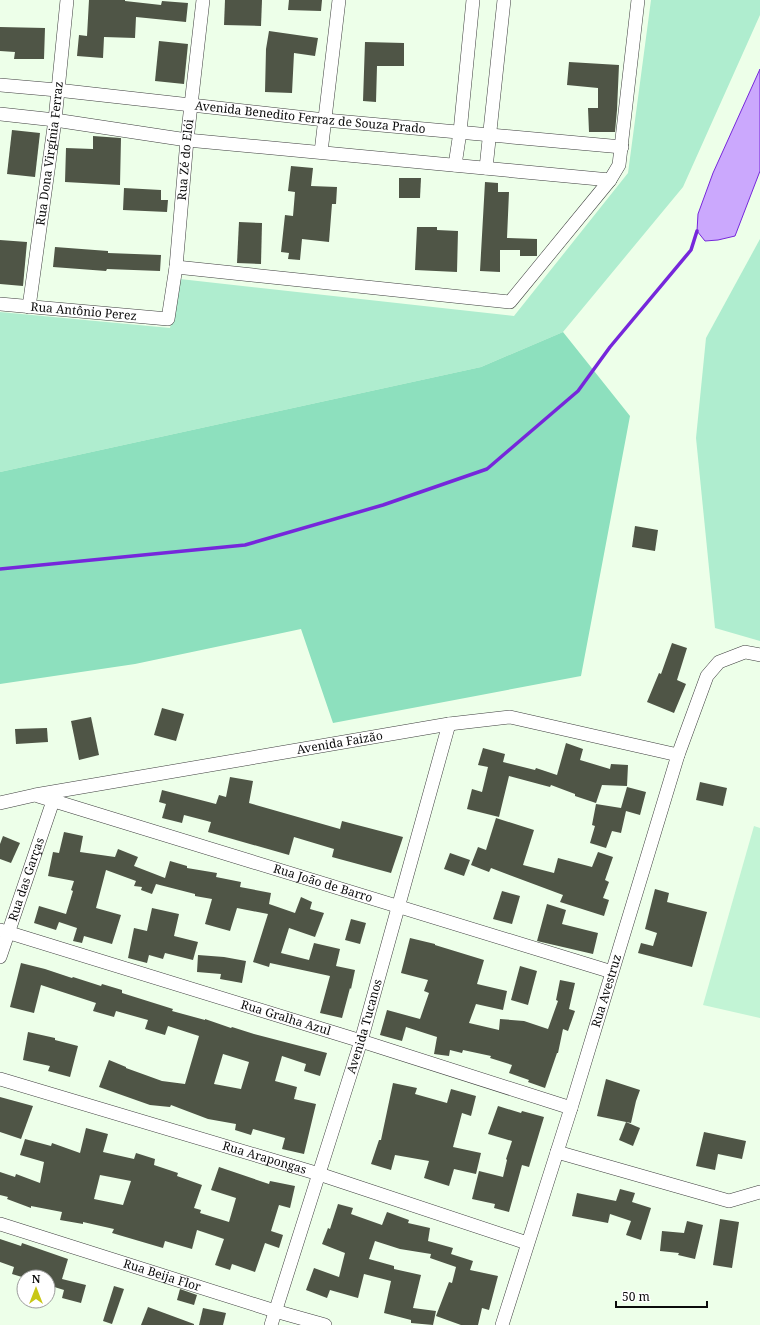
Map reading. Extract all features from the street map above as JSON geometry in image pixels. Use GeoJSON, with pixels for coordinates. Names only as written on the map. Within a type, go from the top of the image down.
{"type":"FeatureCollection","features":[{"type":"Feature","properties":{"kind":"street","name":"Rua Dona Virgínia Ferraz"},"geometry":{"type":"LineString","coordinates":[[29,307],[55,120],[66,0]]}},
{"type":"Feature","properties":{"kind":"street","name":"Rua Zé do Elói"},"geometry":{"type":"LineString","coordinates":[[168,319],[176,267],[187,140],[204,0]]}},
{"type":"Feature","properties":{"kind":"street"},"geometry":{"type":"LineString","coordinates":[[321,152],[339,0]]}},
{"type":"Feature","properties":{"kind":"street"},"geometry":{"type":"LineString","coordinates":[[455,165],[460,132],[473,0]]}},
{"type":"Feature","properties":{"kind":"street"},"geometry":{"type":"LineString","coordinates":[[486,168],[504,0]]}},
{"type":"Feature","properties":{"kind":"street"},"geometry":{"type":"LineString","coordinates":[[176,267],[510,302],[610,180],[619,165],[638,0]]}},
{"type":"Feature","properties":{"kind":"street","name":"Avenida Benedito Ferraz de Souza Prado"},"geometry":{"type":"LineString","coordinates":[[0,85],[58,90],[325,120],[622,147]]}},
{"type":"Feature","properties":{"kind":"street"},"geometry":{"type":"LineString","coordinates":[[0,114],[55,120],[187,140],[610,180]]}},
{"type":"Feature","properties":{"kind":"street","name":"Rua Antônio Perez"},"geometry":{"type":"LineString","coordinates":[[0,304],[168,319]]}},
{"type":"Feature","properties":{"kind":"street","name":"Rua Avestruz"},"geometry":{"type":"LineString","coordinates":[[502,1325],[571,1108],[678,755],[706,676],[719,662],[745,652],[760,654]]}},
{"type":"Feature","properties":{"kind":"street","name":"Avenida Faizão"},"geometry":{"type":"LineString","coordinates":[[0,803],[35,795],[449,724],[510,717],[678,755]]}},
{"type":"Feature","properties":{"kind":"street","name":"Avenida Tucanos"},"geometry":{"type":"LineString","coordinates":[[271,1325],[361,1041],[449,724]]}},
{"type":"Feature","properties":{"kind":"street","name":"Rua João de Barro"},"geometry":{"type":"LineString","coordinates":[[35,795],[612,972]]}},
{"type":"Feature","properties":{"kind":"street","name":"Rua das Garças"},"geometry":{"type":"LineString","coordinates":[[0,957],[4,931],[53,801]]}},
{"type":"Feature","properties":{"kind":"street","name":"Rua Gralha Azul"},"geometry":{"type":"LineString","coordinates":[[4,931],[361,1041],[571,1108]]}},
{"type":"Feature","properties":{"kind":"street","name":"Rua Arapongas"},"geometry":{"type":"LineString","coordinates":[[0,1079],[319,1174],[527,1243]]}},
{"type":"Feature","properties":{"kind":"street"},"geometry":{"type":"LineString","coordinates":[[557,1152],[729,1201],[760,1192]]}},
{"type":"Feature","properties":{"kind":"street","name":"Rua Beija Flor"},"geometry":{"type":"LineString","coordinates":[[0,1224],[275,1311],[326,1325]]}},
{"type":"Feature","properties":{"kind":"green space"},"geometry":{"type":"Polygon","coordinates":[[[651,0],[760,0],[760,15],[683,187],[563,332],[481,367],[0,472],[0,312],[170,328],[180,279],[514,316],[628,173],[651,0]]]}},
{"type":"Feature","properties":{"kind":"green space"},"geometry":{"type":"Polygon","coordinates":[[[760,239],[760,641],[715,628],[696,438],[706,338],[760,239]]]}},
{"type":"Feature","properties":{"kind":"green space"},"geometry":{"type":"Polygon","coordinates":[[[563,332],[630,416],[581,676],[333,723],[301,629],[135,664],[0,684],[0,472],[481,367],[563,332]]]}},
{"type":"Feature","properties":{"kind":"green space"},"geometry":{"type":"Polygon","coordinates":[[[754,826],[760,828],[760,1018],[703,1005],[754,826]]]}},
{"type":"Feature","properties":{"kind":"shaded area"},"geometry":{"type":"Polygon","coordinates":[[[760,69],[760,171],[735,236],[705,241],[697,231],[698,214],[713,173],[760,69]]]}},
{"type":"Feature","properties":{"kind":"building"},"geometry":{"type":"Polygon","coordinates":[[[89,0],[125,0],[161,5],[162,1],[188,3],[186,22],[136,17],[135,38],[104,37],[103,58],[77,56],[79,35],[87,36],[89,0]]]}},
{"type":"Feature","properties":{"kind":"building"},"geometry":{"type":"Polygon","coordinates":[[[225,0],[262,0],[261,26],[224,25],[225,0]]]}},
{"type":"Feature","properties":{"kind":"building"},"geometry":{"type":"Polygon","coordinates":[[[289,0],[322,0],[321,11],[288,10],[289,0]]]}},
{"type":"Feature","properties":{"kind":"building"},"geometry":{"type":"Polygon","coordinates":[[[0,27],[45,28],[44,59],[14,59],[15,52],[0,51],[0,27]]]}},
{"type":"Feature","properties":{"kind":"building"},"geometry":{"type":"Polygon","coordinates":[[[269,31],[318,38],[315,56],[294,53],[292,93],[265,92],[266,49],[269,31]]]}},
{"type":"Feature","properties":{"kind":"building"},"geometry":{"type":"Polygon","coordinates":[[[159,41],[188,44],[184,84],[155,81],[159,41]]]}},
{"type":"Feature","properties":{"kind":"building"},"geometry":{"type":"Polygon","coordinates":[[[365,42],[404,43],[404,66],[377,66],[376,102],[363,101],[365,42]]]}},
{"type":"Feature","properties":{"kind":"building"},"geometry":{"type":"Polygon","coordinates":[[[569,62],[619,65],[615,132],[589,132],[588,108],[598,108],[598,88],[567,85],[569,62]]]}},
{"type":"Feature","properties":{"kind":"building"},"geometry":{"type":"Polygon","coordinates":[[[12,130],[40,133],[35,177],[7,174],[12,130]]]}},
{"type":"Feature","properties":{"kind":"building"},"geometry":{"type":"Polygon","coordinates":[[[93,136],[121,138],[120,185],[65,182],[66,148],[93,149],[93,136]]]}},
{"type":"Feature","properties":{"kind":"building"},"geometry":{"type":"Polygon","coordinates":[[[291,166],[313,168],[311,186],[337,187],[336,204],[332,204],[329,242],[302,239],[300,260],[288,259],[289,253],[281,252],[285,215],[293,216],[295,192],[288,191],[291,166]]]}},
{"type":"Feature","properties":{"kind":"building"},"geometry":{"type":"Polygon","coordinates":[[[399,178],[421,178],[420,198],[399,198],[399,178]]]}},
{"type":"Feature","properties":{"kind":"building"},"geometry":{"type":"Polygon","coordinates":[[[485,182],[498,183],[498,192],[509,192],[507,238],[537,239],[537,256],[520,256],[520,250],[500,250],[500,272],[480,271],[485,182]]]}},
{"type":"Feature","properties":{"kind":"building"},"geometry":{"type":"Polygon","coordinates":[[[124,188],[161,190],[161,200],[168,200],[167,212],[123,210],[124,188]]]}},
{"type":"Feature","properties":{"kind":"building"},"geometry":{"type":"Polygon","coordinates":[[[239,222],[262,223],[261,264],[237,263],[239,222]]]}},
{"type":"Feature","properties":{"kind":"building"},"geometry":{"type":"Polygon","coordinates":[[[417,227],[437,227],[437,230],[458,231],[457,272],[415,270],[417,227]]]}},
{"type":"Feature","properties":{"kind":"building"},"geometry":{"type":"Polygon","coordinates":[[[0,240],[27,242],[23,286],[0,284],[0,240]]]}},
{"type":"Feature","properties":{"kind":"building"},"geometry":{"type":"Polygon","coordinates":[[[55,247],[108,251],[108,253],[161,255],[160,271],[107,269],[106,271],[53,267],[55,247]]]}},
{"type":"Feature","properties":{"kind":"building"},"geometry":{"type":"Polygon","coordinates":[[[635,526],[658,530],[655,551],[632,547],[635,526]]]}},
{"type":"Feature","properties":{"kind":"building"},"geometry":{"type":"Polygon","coordinates":[[[672,643],[687,648],[677,680],[686,684],[674,713],[647,702],[659,673],[661,674],[672,643]]]}},
{"type":"Feature","properties":{"kind":"building"},"geometry":{"type":"Polygon","coordinates":[[[162,708],[184,714],[176,741],[154,735],[162,708]]]}},
{"type":"Feature","properties":{"kind":"building"},"geometry":{"type":"Polygon","coordinates":[[[91,717],[99,755],[79,760],[71,721],[91,717]]]}},
{"type":"Feature","properties":{"kind":"building"},"geometry":{"type":"Polygon","coordinates":[[[47,728],[48,742],[16,744],[15,729],[47,728]]]}},
{"type":"Feature","properties":{"kind":"building"},"geometry":{"type":"Polygon","coordinates":[[[566,743],[583,749],[580,760],[610,769],[611,764],[628,765],[627,786],[602,785],[596,803],[575,796],[575,794],[551,785],[550,787],[509,776],[499,817],[467,809],[472,789],[482,792],[488,767],[478,765],[483,748],[505,754],[503,762],[535,770],[536,768],[557,775],[566,743]]]}},
{"type":"Feature","properties":{"kind":"building"},"geometry":{"type":"Polygon","coordinates":[[[230,777],[253,781],[249,803],[340,829],[342,821],[403,837],[391,873],[332,857],[334,849],[294,837],[289,855],[208,832],[211,822],[184,815],[182,823],[162,818],[166,804],[159,802],[162,790],[216,804],[219,795],[226,797],[230,777]]]}},
{"type":"Feature","properties":{"kind":"building"},"geometry":{"type":"Polygon","coordinates":[[[700,782],[727,788],[723,806],[696,800],[700,782]]]}},
{"type":"Feature","properties":{"kind":"building"},"geometry":{"type":"Polygon","coordinates":[[[627,787],[646,792],[640,815],[626,811],[621,833],[612,831],[606,848],[590,843],[595,826],[592,825],[596,804],[621,808],[627,787]]]}},
{"type":"Feature","properties":{"kind":"building"},"geometry":{"type":"Polygon","coordinates":[[[496,818],[534,830],[523,865],[554,873],[558,858],[592,867],[598,852],[613,857],[605,880],[609,882],[603,898],[609,900],[604,916],[560,902],[563,895],[491,868],[489,872],[471,865],[478,847],[486,850],[496,818]]]}},
{"type":"Feature","properties":{"kind":"building"},"geometry":{"type":"Polygon","coordinates":[[[64,832],[83,836],[80,852],[115,857],[118,849],[138,857],[134,866],[165,878],[170,861],[187,866],[187,868],[217,873],[216,877],[241,882],[240,887],[271,893],[269,904],[295,913],[301,897],[312,902],[310,909],[324,913],[315,937],[289,928],[281,953],[309,960],[314,943],[340,949],[336,966],[355,970],[342,1018],[320,1013],[330,976],[270,963],[269,967],[253,962],[268,914],[237,908],[230,931],[205,924],[212,899],[195,896],[195,894],[156,884],[152,894],[141,890],[142,887],[134,886],[136,881],[106,870],[96,908],[121,915],[112,944],[84,936],[82,943],[73,941],[77,928],[59,922],[56,930],[34,923],[39,906],[66,914],[73,891],[71,890],[74,881],[48,876],[53,852],[59,853],[64,832]]]}},
{"type":"Feature","properties":{"kind":"building"},"geometry":{"type":"Polygon","coordinates":[[[3,836],[20,843],[11,863],[0,859],[0,844],[3,836]]]}},
{"type":"Feature","properties":{"kind":"building"},"geometry":{"type":"Polygon","coordinates":[[[450,853],[470,860],[464,876],[444,869],[450,853]]]}},
{"type":"Feature","properties":{"kind":"building"},"geometry":{"type":"Polygon","coordinates":[[[655,889],[669,893],[667,902],[707,912],[692,967],[638,953],[641,943],[653,946],[657,933],[645,929],[655,889]]]}},
{"type":"Feature","properties":{"kind":"building"},"geometry":{"type":"Polygon","coordinates":[[[502,891],[520,896],[512,924],[493,919],[502,891]]]}},
{"type":"Feature","properties":{"kind":"building"},"geometry":{"type":"Polygon","coordinates":[[[547,904],[566,910],[562,924],[598,933],[593,954],[537,941],[547,904]]]}},
{"type":"Feature","properties":{"kind":"building"},"geometry":{"type":"Polygon","coordinates":[[[152,908],[179,914],[174,936],[198,942],[193,960],[165,953],[163,959],[149,955],[147,963],[128,958],[134,928],[147,931],[152,908]]]}},
{"type":"Feature","properties":{"kind":"building"},"geometry":{"type":"Polygon","coordinates":[[[351,919],[366,923],[360,944],[345,940],[351,919]]]}},
{"type":"Feature","properties":{"kind":"building"},"geometry":{"type":"Polygon","coordinates":[[[410,938],[435,944],[484,960],[477,984],[507,991],[503,1010],[476,1004],[469,1023],[499,1030],[500,1019],[524,1021],[548,1029],[558,1001],[556,1000],[560,980],[575,983],[569,1009],[575,1011],[568,1031],[563,1029],[558,1053],[545,1088],[528,1082],[529,1080],[509,1073],[512,1065],[490,1058],[491,1056],[463,1050],[462,1053],[450,1050],[449,1056],[434,1054],[437,1037],[406,1027],[402,1041],[380,1035],[387,1010],[420,1019],[429,993],[424,991],[428,980],[401,973],[410,938]]]}},
{"type":"Feature","properties":{"kind":"building"},"geometry":{"type":"Polygon","coordinates":[[[198,955],[224,957],[246,961],[242,983],[220,979],[221,974],[197,972],[198,955]]]}},
{"type":"Feature","properties":{"kind":"building"},"geometry":{"type":"Polygon","coordinates":[[[21,963],[101,986],[102,984],[122,990],[122,993],[173,1009],[172,1011],[327,1053],[320,1076],[304,1071],[306,1064],[282,1056],[275,1081],[297,1087],[294,1099],[316,1104],[304,1154],[282,1149],[285,1138],[253,1129],[251,1135],[235,1130],[236,1124],[208,1119],[171,1105],[170,1107],[150,1105],[99,1087],[109,1060],[162,1081],[185,1084],[199,1036],[168,1026],[165,1035],[145,1029],[148,1020],[116,1011],[114,1017],[93,1011],[96,1003],[41,985],[34,1013],[10,1007],[21,963]],[[223,1054],[214,1084],[241,1089],[249,1062],[223,1054]]]}},
{"type":"Feature","properties":{"kind":"building"},"geometry":{"type":"Polygon","coordinates":[[[520,966],[537,971],[528,1005],[511,1000],[520,966]]]}},
{"type":"Feature","properties":{"kind":"building"},"geometry":{"type":"Polygon","coordinates":[[[28,1032],[55,1038],[55,1040],[78,1046],[70,1077],[48,1071],[50,1066],[23,1060],[28,1032]]]}},
{"type":"Feature","properties":{"kind":"building"},"geometry":{"type":"Polygon","coordinates":[[[606,1079],[640,1090],[631,1123],[597,1116],[606,1079]]]}},
{"type":"Feature","properties":{"kind":"building"},"geometry":{"type":"Polygon","coordinates":[[[393,1083],[417,1088],[415,1094],[447,1103],[451,1089],[476,1096],[471,1116],[462,1113],[453,1147],[481,1153],[476,1174],[454,1169],[449,1186],[424,1178],[429,1161],[395,1155],[391,1170],[371,1164],[379,1140],[381,1140],[393,1083]]]}},
{"type":"Feature","properties":{"kind":"building"},"geometry":{"type":"Polygon","coordinates":[[[0,1097],[33,1106],[21,1139],[0,1132],[0,1097]]]}},
{"type":"Feature","properties":{"kind":"building"},"geometry":{"type":"Polygon","coordinates":[[[498,1106],[521,1113],[522,1111],[544,1117],[529,1167],[522,1165],[509,1212],[494,1208],[495,1204],[472,1199],[479,1171],[503,1177],[506,1159],[512,1141],[488,1134],[498,1106]]]}},
{"type":"Feature","properties":{"kind":"building"},"geometry":{"type":"Polygon","coordinates":[[[626,1122],[640,1128],[633,1146],[619,1140],[626,1122]]]}},
{"type":"Feature","properties":{"kind":"building"},"geometry":{"type":"Polygon","coordinates":[[[86,1128],[108,1134],[103,1152],[134,1159],[136,1153],[155,1159],[154,1165],[178,1173],[177,1176],[202,1185],[194,1208],[201,1210],[200,1213],[229,1222],[236,1198],[211,1190],[219,1167],[269,1184],[270,1181],[295,1186],[290,1208],[279,1205],[271,1231],[283,1235],[279,1248],[265,1243],[255,1272],[232,1264],[230,1270],[215,1265],[224,1239],[197,1230],[192,1249],[165,1241],[163,1248],[112,1233],[114,1229],[83,1222],[83,1224],[60,1220],[62,1212],[31,1206],[31,1208],[7,1199],[8,1197],[0,1195],[0,1172],[15,1177],[16,1174],[40,1183],[44,1162],[20,1155],[25,1139],[51,1146],[52,1143],[80,1153],[86,1128]],[[100,1175],[94,1199],[123,1205],[131,1181],[100,1175]]]}},
{"type":"Feature","properties":{"kind":"building"},"geometry":{"type":"Polygon","coordinates":[[[704,1132],[746,1141],[742,1159],[718,1154],[715,1170],[696,1166],[704,1132]]]}},
{"type":"Feature","properties":{"kind":"building"},"geometry":{"type":"Polygon","coordinates":[[[620,1189],[635,1193],[632,1202],[651,1208],[641,1240],[626,1235],[631,1221],[610,1214],[608,1223],[572,1216],[577,1193],[616,1201],[620,1189]]]}},
{"type":"Feature","properties":{"kind":"building"},"geometry":{"type":"Polygon","coordinates":[[[338,1204],[353,1208],[351,1214],[382,1225],[387,1212],[409,1220],[408,1223],[430,1228],[428,1241],[453,1248],[451,1254],[473,1261],[470,1270],[498,1276],[489,1310],[482,1308],[478,1325],[461,1325],[436,1316],[449,1282],[452,1283],[456,1267],[430,1258],[431,1254],[400,1249],[375,1241],[369,1259],[394,1266],[394,1269],[421,1275],[413,1308],[436,1311],[433,1325],[411,1323],[411,1320],[384,1313],[391,1281],[364,1274],[358,1298],[330,1290],[327,1298],[306,1290],[314,1268],[339,1277],[345,1253],[322,1244],[328,1228],[330,1229],[338,1204]]]}},
{"type":"Feature","properties":{"kind":"building"},"geometry":{"type":"Polygon","coordinates":[[[720,1219],[739,1222],[732,1268],[713,1265],[720,1219]]]}},
{"type":"Feature","properties":{"kind":"building"},"geometry":{"type":"Polygon","coordinates":[[[687,1221],[703,1225],[695,1259],[678,1255],[679,1253],[660,1251],[662,1231],[684,1233],[687,1221]]]}},
{"type":"Feature","properties":{"kind":"building"},"geometry":{"type":"Polygon","coordinates":[[[0,1239],[21,1246],[22,1243],[68,1259],[62,1279],[86,1285],[81,1303],[62,1298],[64,1290],[56,1288],[56,1269],[16,1269],[16,1275],[12,1274],[14,1267],[0,1262],[0,1239]]]}},
{"type":"Feature","properties":{"kind":"building"},"geometry":{"type":"Polygon","coordinates":[[[114,1286],[124,1289],[112,1324],[103,1321],[114,1286]]]}},
{"type":"Feature","properties":{"kind":"building"},"geometry":{"type":"Polygon","coordinates":[[[180,1289],[197,1295],[194,1305],[177,1300],[180,1289]]]}},
{"type":"Feature","properties":{"kind":"building"},"geometry":{"type":"Polygon","coordinates":[[[148,1307],[194,1324],[194,1325],[141,1325],[148,1307]]]}},
{"type":"Feature","properties":{"kind":"building"},"geometry":{"type":"Polygon","coordinates":[[[203,1308],[226,1313],[223,1325],[199,1325],[203,1308]]]}},
{"type":"Feature","properties":{"kind":"waterway"},"geometry":{"type":"LineString","coordinates":[[0,569],[245,545],[383,505],[487,469],[578,391],[610,347],[691,250],[697,231]]}}]}
